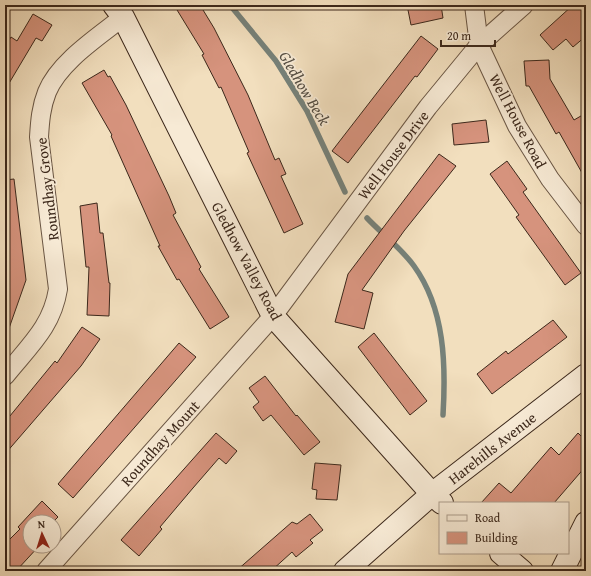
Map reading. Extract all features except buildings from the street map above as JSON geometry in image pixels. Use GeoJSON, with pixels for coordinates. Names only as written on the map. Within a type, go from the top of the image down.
{"type":"FeatureCollection","features":[{"type":"Feature","properties":{"kind":"street","name":"Well House Road"},"geometry":{"type":"LineString","coordinates":[[474,5],[479,45],[517,126],[550,179],[583,218]]}},
{"type":"Feature","properties":{"kind":"street","name":"Well House Drive"},"geometry":{"type":"LineString","coordinates":[[273,316],[424,113],[479,45],[524,5]]}},
{"type":"Feature","properties":{"kind":"street","name":"Gledhow Valley Road"},"geometry":{"type":"LineString","coordinates":[[118,11],[273,316],[437,499]]}},
{"type":"Feature","properties":{"kind":"street","name":"Roundhay Grove"},"geometry":{"type":"LineString","coordinates":[[5,376],[48,323],[56,306],[58,289],[40,137],[41,114],[47,91],[66,65],[118,11]]}},
{"type":"Feature","properties":{"kind":"street","name":"Roundhay Mount"},"geometry":{"type":"LineString","coordinates":[[46,571],[273,316]]}},
{"type":"Feature","properties":{"kind":"street","name":"Harehills Avenue"},"geometry":{"type":"LineString","coordinates":[[345,571],[437,499],[586,375]]}},
{"type":"Feature","properties":{"kind":"street"},"geometry":{"type":"LineString","coordinates":[[562,571],[586,523]]}},
{"type":"Feature","properties":{"kind":"street"},"geometry":{"type":"LineString","coordinates":[[502,554],[522,571]]}},
{"type":"Feature","properties":{"kind":"waterway","name":"Gledhow Beck"},"geometry":{"type":"LineString","coordinates":[[230,5],[276,61],[307,111],[345,192]]}},
{"type":"Feature","properties":{"kind":"waterway","name":"Gledhow Beck"},"geometry":{"type":"LineString","coordinates":[[367,218],[398,247],[414,266],[432,300],[438,319],[443,357],[443,415]]}}]}
